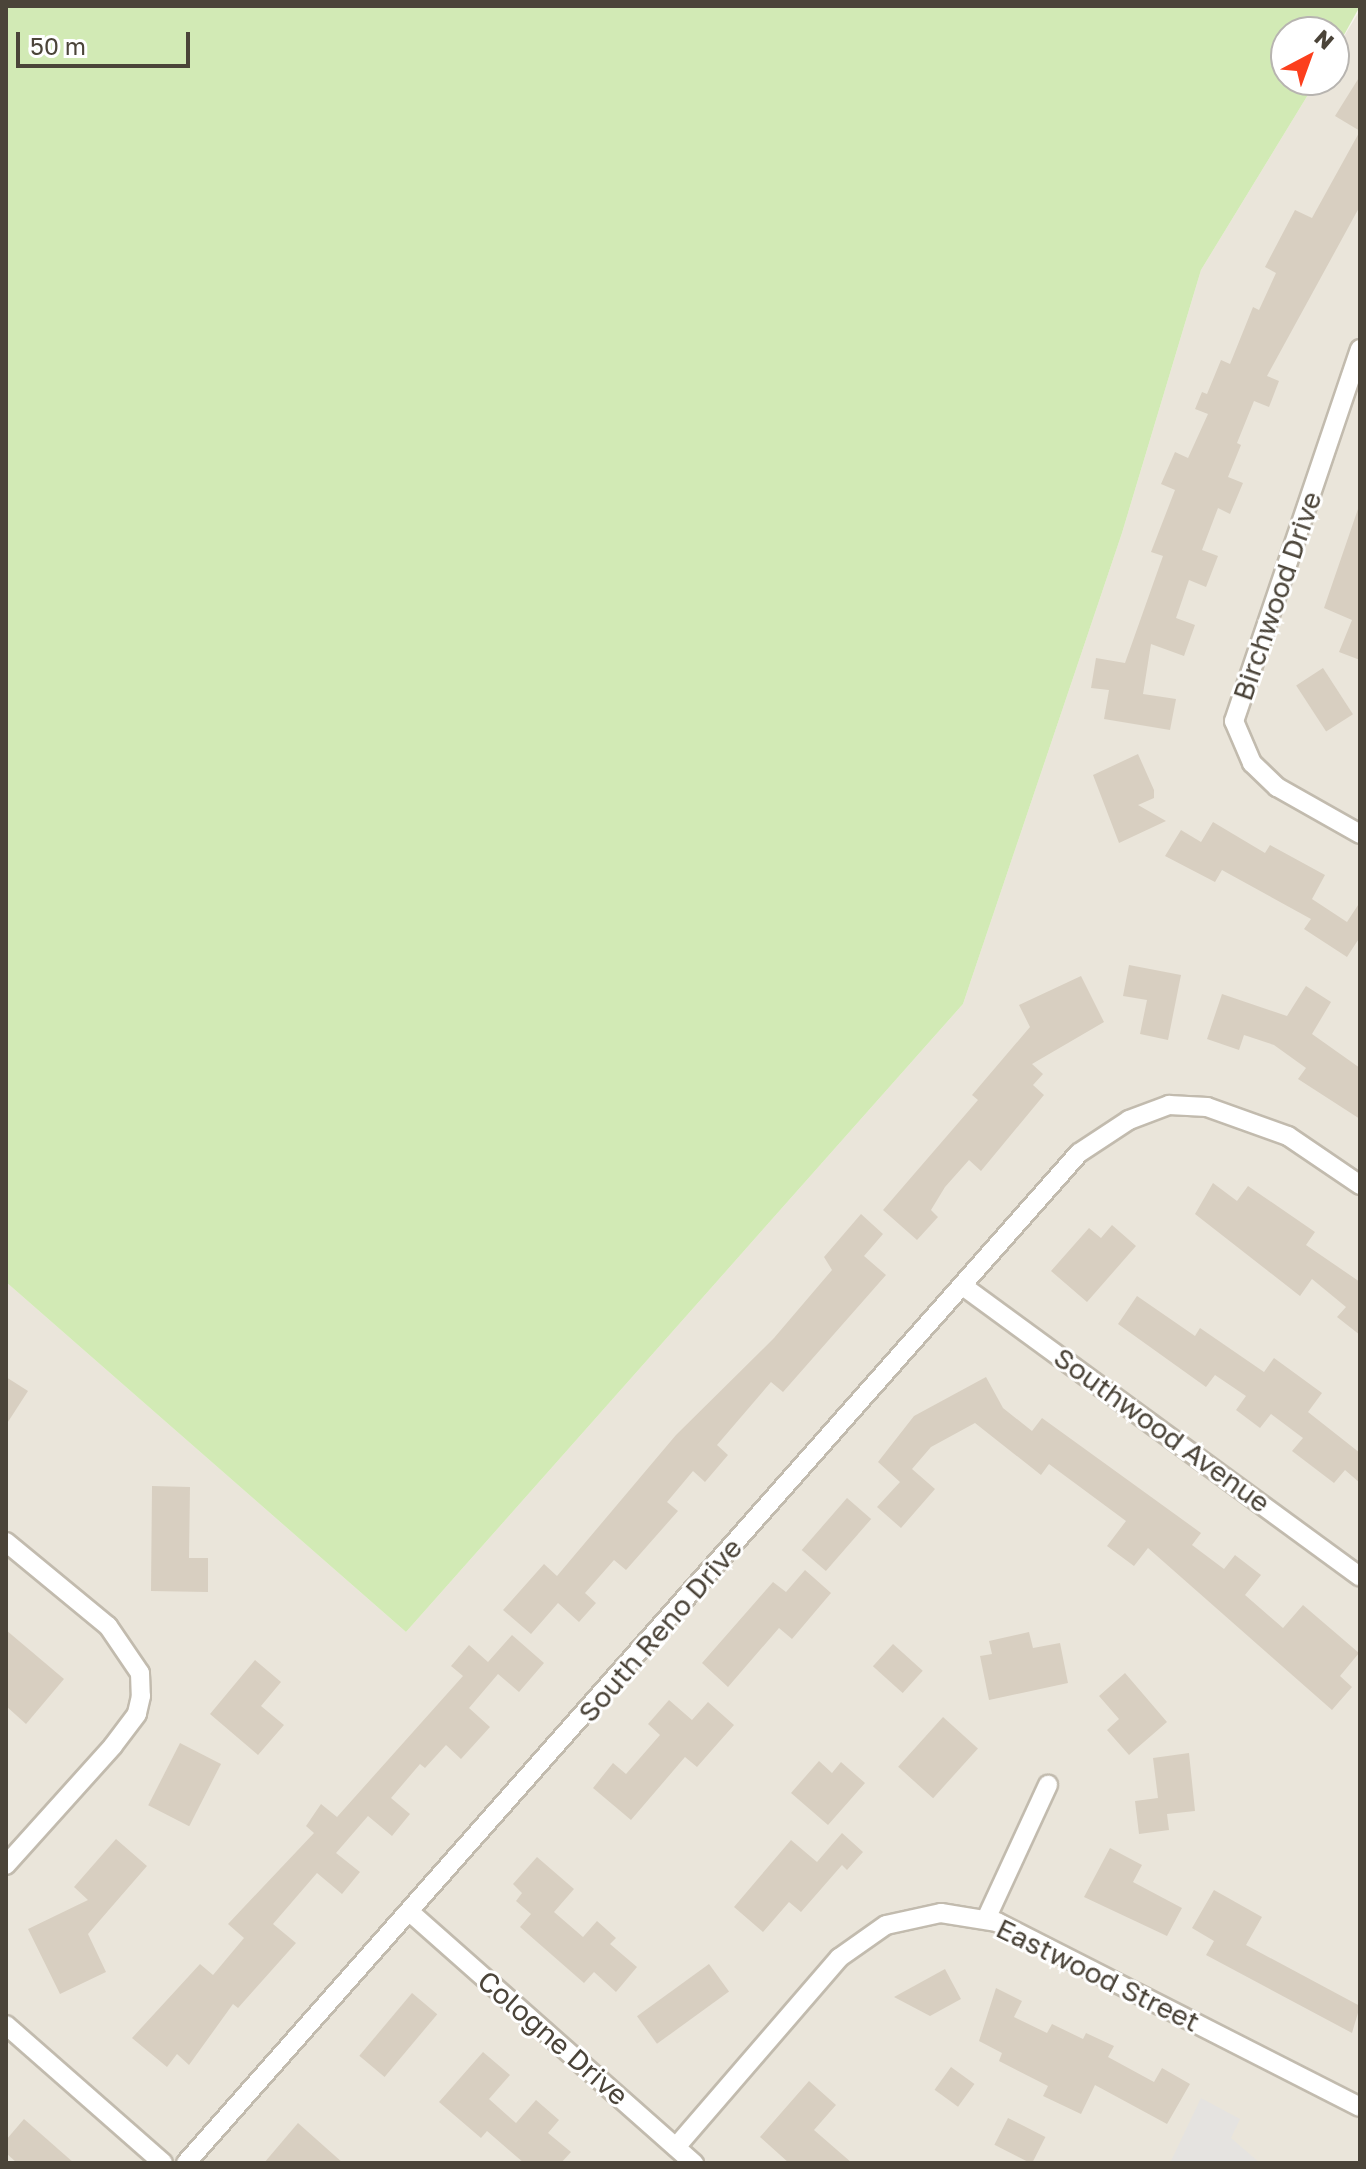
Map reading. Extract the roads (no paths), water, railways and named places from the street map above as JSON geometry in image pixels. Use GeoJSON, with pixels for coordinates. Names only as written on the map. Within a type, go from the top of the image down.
{"type":"FeatureCollection","features":[{"type":"Feature","properties":{"kind":"street","name":"Birchwood Drive"},"geometry":{"type":"LineString","coordinates":[[1360,349],[1234,721],[1252,763],[1277,787],[1360,834]]}},
{"type":"Feature","properties":{"kind":"street","name":"South Reno Drive"},"geometry":{"type":"LineString","coordinates":[[186,2163],[411,1913],[1079,1153],[1147,1114],[1169,1105],[1246,1117],[1288,1136],[1360,1185]]}},
{"type":"Feature","properties":{"kind":"street","name":"Southwood Avenue"},"geometry":{"type":"LineString","coordinates":[[963,1286],[1360,1577]]}},
{"type":"Feature","properties":{"kind":"street"},"geometry":{"type":"LineString","coordinates":[[6,1542],[38,1566],[129,1652],[140,1673],[141,1696],[137,1714],[113,1746],[6,1865]]}},
{"type":"Feature","properties":{"kind":"street"},"geometry":{"type":"LineString","coordinates":[[986,1919],[1048,1785]]}},
{"type":"Feature","properties":{"kind":"street","name":"Cologne Drive"},"geometry":{"type":"LineString","coordinates":[[411,1913],[694,2163]]}},
{"type":"Feature","properties":{"kind":"street","name":"Eastwood Street"},"geometry":{"type":"LineString","coordinates":[[676,2147],[861,1939],[913,1916],[986,1919],[1360,2107]]}},
{"type":"Feature","properties":{"kind":"street"},"geometry":{"type":"LineString","coordinates":[[6,2025],[163,2163]]}}]}
